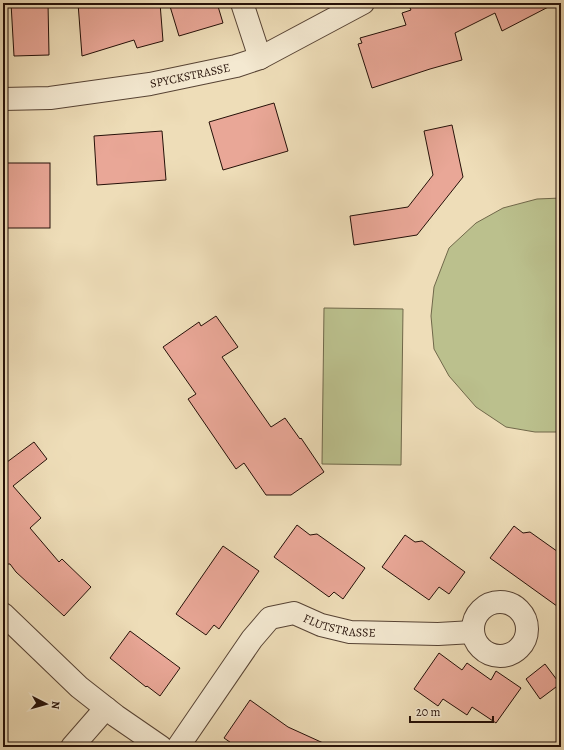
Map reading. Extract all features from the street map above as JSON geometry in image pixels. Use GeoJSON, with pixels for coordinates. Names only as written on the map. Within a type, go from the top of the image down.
{"type":"FeatureCollection","features":[{"type":"Feature","properties":{"kind":"street"},"geometry":{"type":"LineString","coordinates":[[242,3],[260,58]]}},
{"type":"Feature","properties":{"kind":"street","name":"SPYCKSTRASSE"},"geometry":{"type":"LineString","coordinates":[[3,99],[50,98],[150,84],[236,66],[260,58],[363,3]]}},
{"type":"Feature","properties":{"kind":"street","name":"FLUTSTRASSE"},"geometry":{"type":"LineString","coordinates":[[178,747],[252,639],[270,618],[294,613],[321,625],[350,632],[438,634],[473,632]]}},
{"type":"Feature","properties":{"kind":"street"},"geometry":{"type":"LineString","coordinates":[[3,614],[79,687],[160,747]]}},
{"type":"Feature","properties":{"kind":"street"},"geometry":{"type":"LineString","coordinates":[[72,747],[106,708]]}},
{"type":"Feature","properties":{"kind":"green space"},"geometry":{"type":"Polygon","coordinates":[[[561,198],[561,432],[535,432],[506,427],[476,407],[449,376],[434,349],[431,316],[434,287],[449,248],[476,223],[503,208],[537,199],[561,198]]]}},
{"type":"Feature","properties":{"kind":"green space"},"geometry":{"type":"Polygon","coordinates":[[[324,308],[403,309],[401,465],[322,464],[324,308]]]}},
{"type":"Feature","properties":{"kind":"building"},"geometry":{"type":"Polygon","coordinates":[[[11,3],[48,3],[49,55],[14,56],[11,3]]]}},
{"type":"Feature","properties":{"kind":"building"},"geometry":{"type":"Polygon","coordinates":[[[78,3],[160,3],[163,41],[137,48],[134,40],[82,56],[78,3]]]}},
{"type":"Feature","properties":{"kind":"building"},"geometry":{"type":"Polygon","coordinates":[[[169,3],[217,3],[223,23],[179,36],[169,3]]]}},
{"type":"Feature","properties":{"kind":"building"},"geometry":{"type":"Polygon","coordinates":[[[424,3],[556,3],[502,31],[495,13],[455,33],[462,60],[372,88],[358,44],[362,43],[360,38],[406,25],[402,13],[411,10],[410,8],[424,3]]]}},
{"type":"Feature","properties":{"kind":"building"},"geometry":{"type":"Polygon","coordinates":[[[274,103],[288,151],[223,170],[209,122],[274,103]]]}},
{"type":"Feature","properties":{"kind":"building"},"geometry":{"type":"Polygon","coordinates":[[[452,125],[463,177],[417,235],[354,245],[350,216],[408,207],[433,175],[424,131],[452,125]]]}},
{"type":"Feature","properties":{"kind":"building"},"geometry":{"type":"Polygon","coordinates":[[[162,131],[166,180],[97,185],[94,136],[162,131]]]}},
{"type":"Feature","properties":{"kind":"building"},"geometry":{"type":"Polygon","coordinates":[[[3,163],[50,163],[50,228],[3,228],[3,163]]]}},
{"type":"Feature","properties":{"kind":"building"},"geometry":{"type":"Polygon","coordinates":[[[216,316],[238,347],[222,357],[271,427],[285,418],[300,439],[301,438],[324,472],[291,495],[266,495],[244,463],[236,469],[188,399],[196,394],[163,347],[199,322],[201,326],[216,316]]]}},
{"type":"Feature","properties":{"kind":"building"},"geometry":{"type":"Polygon","coordinates":[[[34,442],[47,459],[13,486],[41,518],[30,528],[59,562],[62,559],[91,587],[64,616],[16,572],[10,564],[3,564],[3,465],[34,442]]]}},
{"type":"Feature","properties":{"kind":"building"},"geometry":{"type":"Polygon","coordinates":[[[297,525],[310,535],[317,534],[365,568],[343,599],[334,592],[329,597],[274,557],[297,525]]]}},
{"type":"Feature","properties":{"kind":"building"},"geometry":{"type":"Polygon","coordinates":[[[514,526],[523,533],[530,532],[561,554],[561,609],[490,558],[514,526]]]}},
{"type":"Feature","properties":{"kind":"building"},"geometry":{"type":"Polygon","coordinates":[[[405,535],[415,542],[422,541],[465,572],[449,594],[439,587],[429,600],[382,567],[405,535]]]}},
{"type":"Feature","properties":{"kind":"building"},"geometry":{"type":"Polygon","coordinates":[[[223,546],[259,571],[219,629],[214,625],[206,635],[176,614],[223,546]]]}},
{"type":"Feature","properties":{"kind":"building"},"geometry":{"type":"Polygon","coordinates":[[[130,631],[180,668],[160,696],[147,686],[146,687],[110,658],[130,631]]]}},
{"type":"Feature","properties":{"kind":"building"},"geometry":{"type":"Polygon","coordinates":[[[439,653],[462,670],[467,663],[491,680],[496,671],[521,688],[496,723],[472,707],[467,715],[443,699],[438,706],[414,689],[439,653]]]}},
{"type":"Feature","properties":{"kind":"building"},"geometry":{"type":"Polygon","coordinates":[[[545,664],[560,684],[540,699],[526,679],[545,664]]]}},
{"type":"Feature","properties":{"kind":"building"},"geometry":{"type":"Polygon","coordinates":[[[250,700],[288,727],[332,747],[237,747],[224,738],[250,700]]]}}]}
